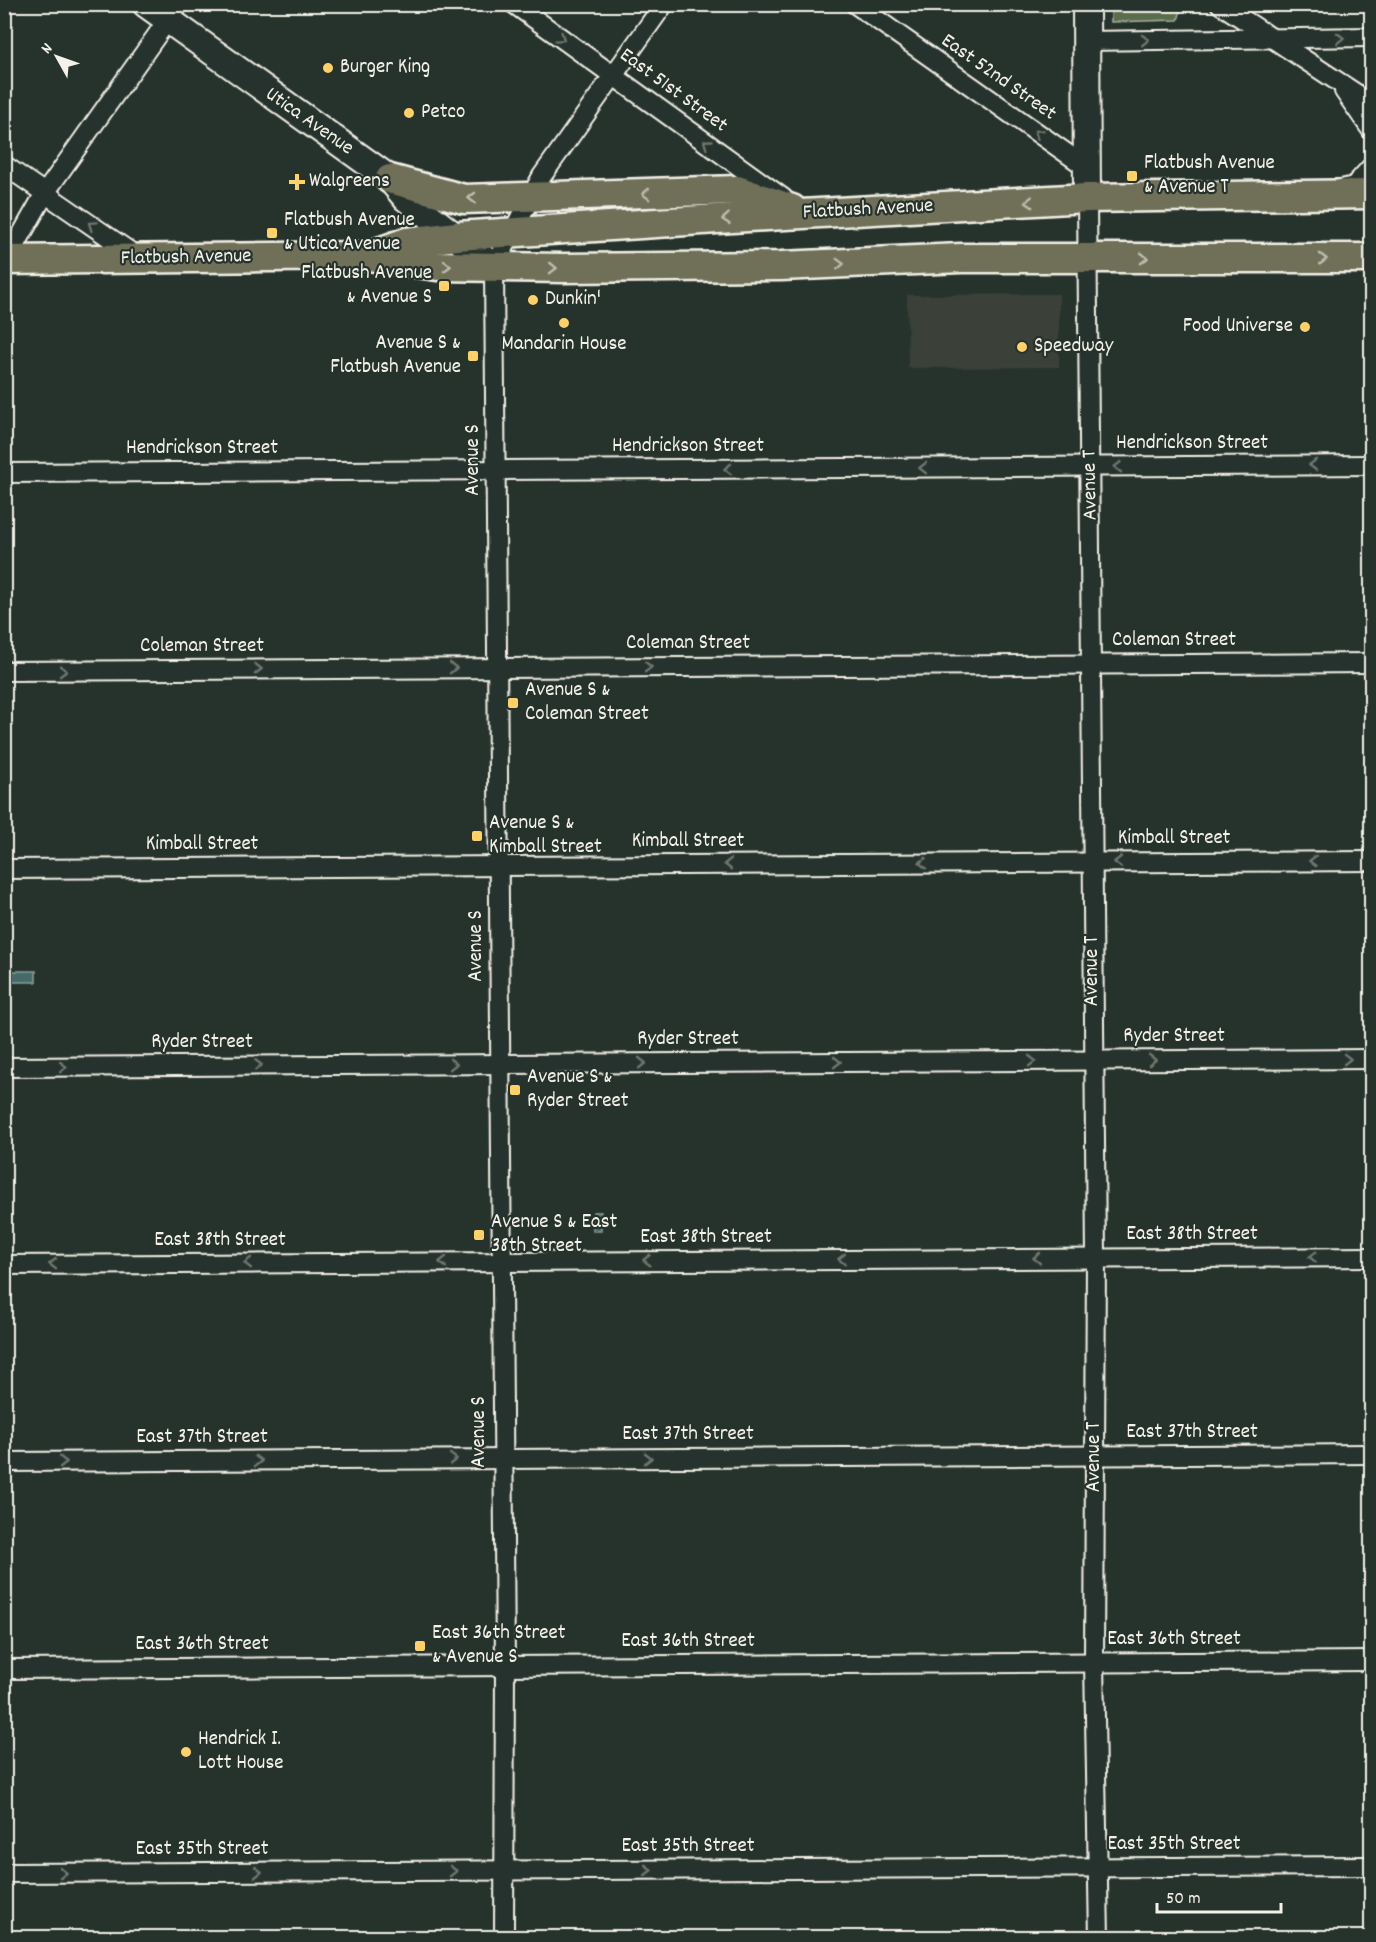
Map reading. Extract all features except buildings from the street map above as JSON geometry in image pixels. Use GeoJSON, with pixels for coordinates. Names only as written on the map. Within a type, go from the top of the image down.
{"type":"FeatureCollection","features":[{"type":"Feature","properties":{"kind":"main road","name":"Utica Avenue"},"geometry":{"type":"LineString","coordinates":[[146,4],[173,12],[390,179],[406,198],[494,267]]}},
{"type":"Feature","properties":{"kind":"main road","name":"Avenue T"},"geometry":{"type":"LineString","coordinates":[[1086,4],[1087,198]]}},
{"type":"Feature","properties":{"kind":"main road"},"geometry":{"type":"LineString","coordinates":[[390,179],[464,199],[737,190],[805,214]]}},
{"type":"Feature","properties":{"kind":"main road","name":"Flatbush Avenue"},"geometry":{"type":"LineString","coordinates":[[368,256],[407,242],[512,232],[547,232],[1087,198],[1371,194]]}},
{"type":"Feature","properties":{"kind":"main road","name":"Flatbush Avenue"},"geometry":{"type":"LineString","coordinates":[[6,260],[368,256],[437,266],[494,267],[781,266],[961,258],[1280,260],[1370,257]]}},
{"type":"Feature","properties":{"kind":"street","name":"East 51st Street"},"geometry":{"type":"LineString","coordinates":[[514,4],[805,214]]}},
{"type":"Feature","properties":{"kind":"street","name":"Avenue S"},"geometry":{"type":"LineString","coordinates":[[504,1938],[505,1665],[494,267],[542,176],[664,4]]}},
{"type":"Feature","properties":{"kind":"street","name":"East 52nd Street"},"geometry":{"type":"LineString","coordinates":[[855,4],[1086,167]]}},
{"type":"Feature","properties":{"kind":"street"},"geometry":{"type":"LineString","coordinates":[[1220,4],[1371,104]]}},
{"type":"Feature","properties":{"kind":"street"},"geometry":{"type":"LineString","coordinates":[[6,260],[45,192],[173,12]]}},
{"type":"Feature","properties":{"kind":"street"},"geometry":{"type":"LineString","coordinates":[[1086,41],[1371,38]]}},
{"type":"Feature","properties":{"kind":"street"},"geometry":{"type":"LineString","coordinates":[[1338,82],[1371,131]]}},
{"type":"Feature","properties":{"kind":"street"},"geometry":{"type":"LineString","coordinates":[[4,165],[139,258]]}},
{"type":"Feature","properties":{"kind":"street"},"geometry":{"type":"LineString","coordinates":[[1319,195],[1354,186],[1371,166]]}},
{"type":"Feature","properties":{"kind":"street","name":"Avenue T"},"geometry":{"type":"LineString","coordinates":[[1087,198],[1086,258],[1091,467],[1096,1455],[1094,1662],[1099,1938]]}},
{"type":"Feature","properties":{"kind":"street","name":"Hendrickson Street"},"geometry":{"type":"LineString","coordinates":[[4,473],[1371,465]]}},
{"type":"Feature","properties":{"kind":"street","name":"Coleman Street"},"geometry":{"type":"LineString","coordinates":[[4,671],[1371,663]]}},
{"type":"Feature","properties":{"kind":"street","name":"Kimball Street"},"geometry":{"type":"LineString","coordinates":[[4,868],[1371,861]]}},
{"type":"Feature","properties":{"kind":"street","name":"Ryder Street"},"geometry":{"type":"LineString","coordinates":[[4,1067],[1371,1059]]}},
{"type":"Feature","properties":{"kind":"street","name":"East 38th Street"},"geometry":{"type":"LineString","coordinates":[[4,1265],[1371,1257]]}},
{"type":"Feature","properties":{"kind":"street","name":"East 37th Street"},"geometry":{"type":"LineString","coordinates":[[4,1462],[1371,1454]]}},
{"type":"Feature","properties":{"kind":"street","name":"East 36th Street"},"geometry":{"type":"LineString","coordinates":[[4,1669],[1371,1661]]}},
{"type":"Feature","properties":{"kind":"street","name":"East 35th Street"},"geometry":{"type":"LineString","coordinates":[[4,1873],[1371,1866]]}},
{"type":"Feature","properties":{"kind":"shaded area"},"geometry":{"type":"Polygon","coordinates":[[[1059,294],[1059,367],[908,368],[907,295],[1059,294]]]}},
{"type":"Feature","properties":{"kind":"green space"},"geometry":{"type":"Polygon","coordinates":[[[1111,5],[1178,5],[1182,7],[1178,20],[1111,22],[1111,5]]]}},
{"type":"Feature","properties":{"kind":"water"},"geometry":{"type":"Polygon","coordinates":[[[12,971],[36,971],[36,982],[12,982],[12,971]]]}},
{"type":"Feature","properties":{"kind":"water"},"geometry":{"type":"Polygon","coordinates":[[[593,1212],[601,1212],[601,1231],[593,1231],[593,1212]]]}},
{"type":"Feature","properties":{"kind":"place","name":"Burger King"},"geometry":{"type":"Point","coordinates":[328,68]}},
{"type":"Feature","properties":{"kind":"place","name":"Petco"},"geometry":{"type":"Point","coordinates":[409,113]}},
{"type":"Feature","properties":{"kind":"place","name":"Flatbush Avenue & Avenue T"},"geometry":{"type":"Point","coordinates":[1132,176]}},
{"type":"Feature","properties":{"kind":"place","name":"Walgreens"},"geometry":{"type":"Point","coordinates":[297,182]}},
{"type":"Feature","properties":{"kind":"place","name":"Flatbush Avenue & Utica Avenue"},"geometry":{"type":"Point","coordinates":[272,233]}},
{"type":"Feature","properties":{"kind":"place","name":"Flatbush Avenue & Avenue S"},"geometry":{"type":"Point","coordinates":[444,286]}},
{"type":"Feature","properties":{"kind":"place","name":"Dunkin'"},"geometry":{"type":"Point","coordinates":[533,300]}},
{"type":"Feature","properties":{"kind":"place","name":"Mandarin House"},"geometry":{"type":"Point","coordinates":[564,323]}},
{"type":"Feature","properties":{"kind":"place","name":"Food Universe"},"geometry":{"type":"Point","coordinates":[1305,327]}},
{"type":"Feature","properties":{"kind":"place","name":"Speedway"},"geometry":{"type":"Point","coordinates":[1022,347]}},
{"type":"Feature","properties":{"kind":"place","name":"Avenue S & Flatbush Avenue"},"geometry":{"type":"Point","coordinates":[473,356]}},
{"type":"Feature","properties":{"kind":"place","name":"Avenue S & Coleman Street"},"geometry":{"type":"Point","coordinates":[513,703]}},
{"type":"Feature","properties":{"kind":"place","name":"Avenue S & Kimball Street"},"geometry":{"type":"Point","coordinates":[477,836]}},
{"type":"Feature","properties":{"kind":"place","name":"Avenue S & Ryder Street"},"geometry":{"type":"Point","coordinates":[515,1090]}},
{"type":"Feature","properties":{"kind":"place","name":"Avenue S & East 38th Street"},"geometry":{"type":"Point","coordinates":[479,1235]}},
{"type":"Feature","properties":{"kind":"place","name":"East 36th Street & Avenue S"},"geometry":{"type":"Point","coordinates":[420,1646]}},
{"type":"Feature","properties":{"kind":"place","name":"Hendrick I. Lott House"},"geometry":{"type":"Point","coordinates":[186,1752]}}]}
